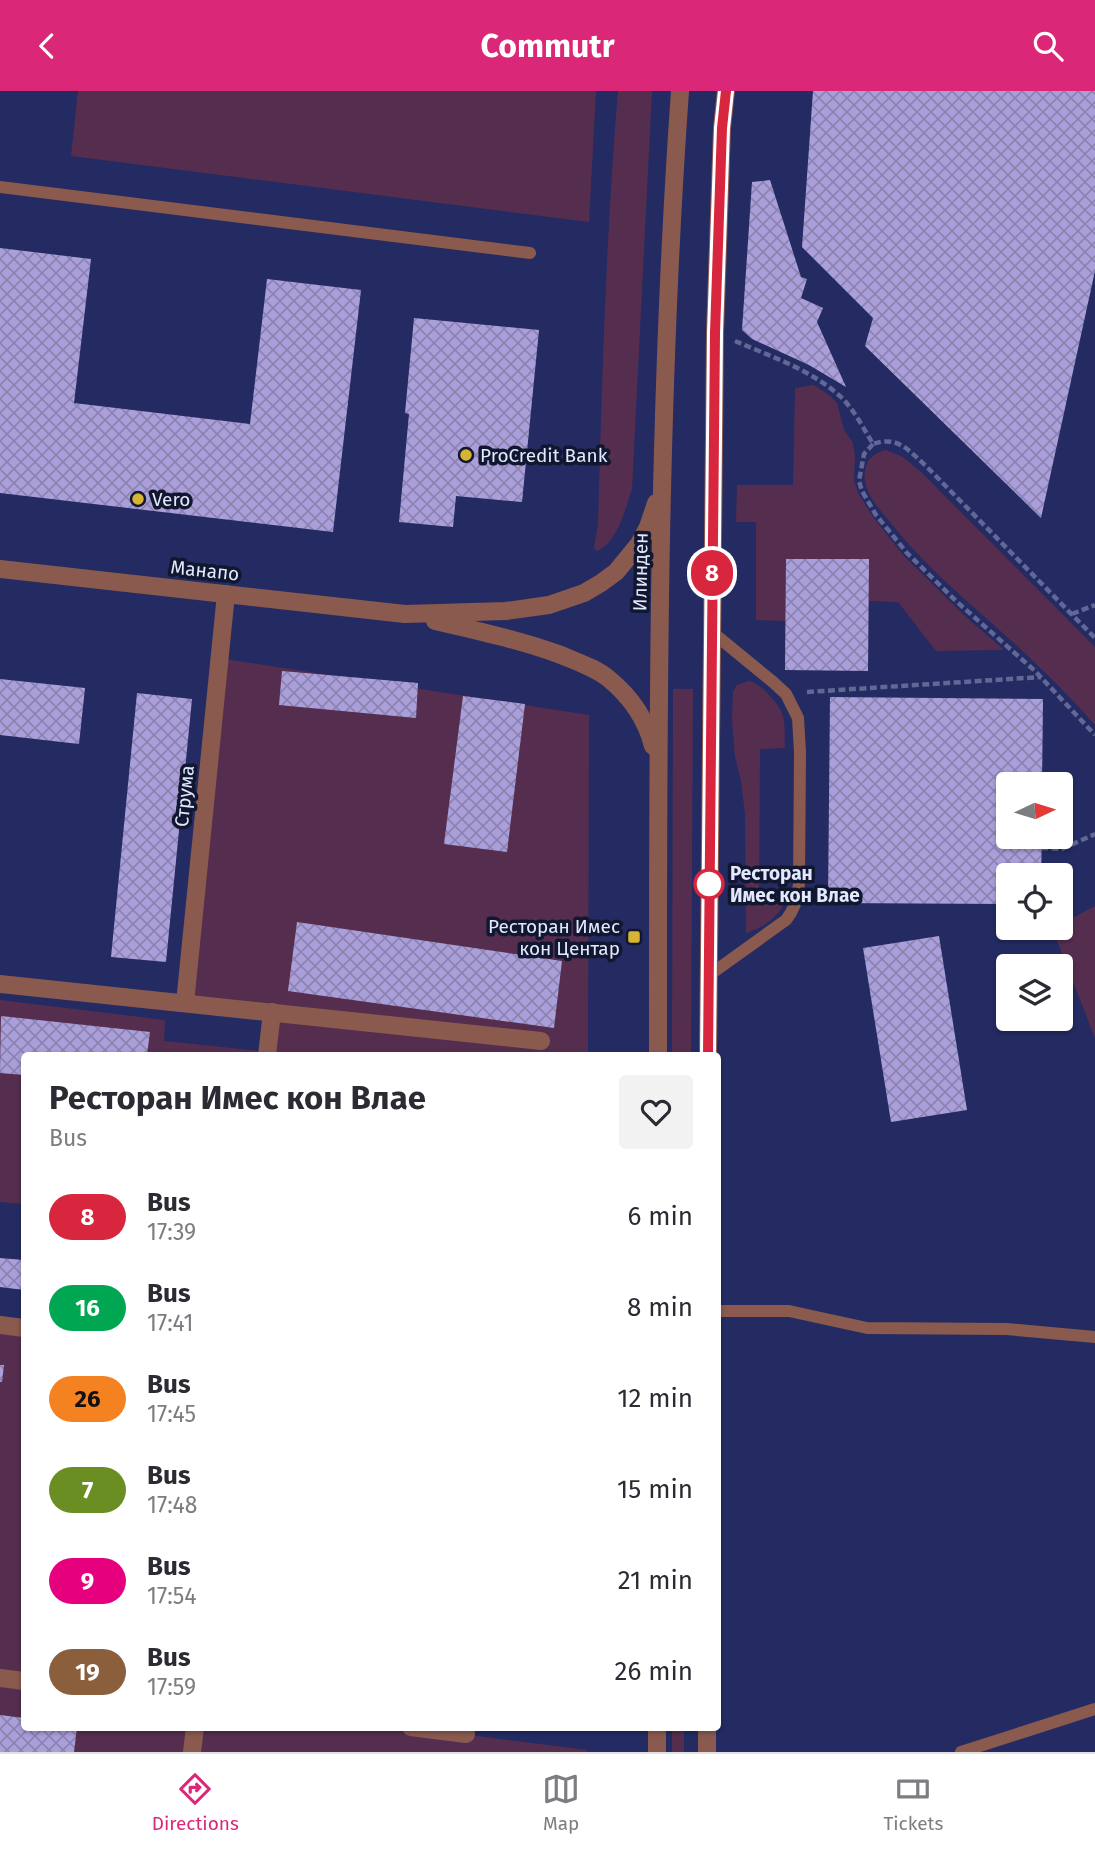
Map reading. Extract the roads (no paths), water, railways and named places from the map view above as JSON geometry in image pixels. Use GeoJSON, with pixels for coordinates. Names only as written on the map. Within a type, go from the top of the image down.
{"type":"FeatureCollection","features":[{"type":"Feature","properties":{"kind":"street","name":"Илинден"},"geometry":{"type":"LineString","coordinates":[[658,1052],[662,483],[672,208],[680,91]]}},
{"type":"Feature","properties":{"kind":"street"},"geometry":{"type":"LineString","coordinates":[[708,1052],[715,333],[722,128],[726,91]]}},
{"type":"Feature","properties":{"kind":"street","name":"Манапо"},"geometry":{"type":"LineString","coordinates":[[405,614],[506,611],[549,605],[584,593],[616,572],[639,544],[649,527],[662,483]]}},
{"type":"Feature","properties":{"kind":"street","name":"Манапо"},"geometry":{"type":"LineString","coordinates":[[0,569],[405,614],[515,640],[600,673],[621,691],[642,717],[658,769]]}},
{"type":"Feature","properties":{"kind":"street","name":"Струма"},"geometry":{"type":"LineString","coordinates":[[185,1003],[226,594]]}},
{"type":"Feature","properties":{"kind":"street"},"geometry":{"type":"LineString","coordinates":[[0,983],[541,1041]]}},
{"type":"Feature","properties":{"kind":"street"},"geometry":{"type":"LineString","coordinates":[[267,1052],[272,1012]]}},
{"type":"Feature","properties":{"kind":"street"},"geometry":{"type":"LineString","coordinates":[[0,1325],[21,1328]]}},
{"type":"Feature","properties":{"kind":"street"},"geometry":{"type":"LineString","coordinates":[[0,1678],[21,1681]]}},
{"type":"Feature","properties":{"kind":"street"},"geometry":{"type":"LineString","coordinates":[[192,1752],[195,1731]]}},
{"type":"Feature","properties":{"kind":"street"},"geometry":{"type":"LineString","coordinates":[[442,1731],[466,1734]]}},
{"type":"Feature","properties":{"kind":"street"},"geometry":{"type":"LineString","coordinates":[[657,1731],[657,1752]]}},
{"type":"Feature","properties":{"kind":"street"},"geometry":{"type":"LineString","coordinates":[[707,1731],[707,1752]]}},
{"type":"Feature","properties":{"kind":"lane"},"geometry":{"type":"LineString","coordinates":[[0,187],[530,253]]}},
{"type":"Feature","properties":{"kind":"lane"},"geometry":{"type":"LineString","coordinates":[[708,976],[792,913],[798,896],[800,732],[786,694],[712,632]]}},
{"type":"Feature","properties":{"kind":"lane"},"geometry":{"type":"LineString","coordinates":[[721,1311],[789,1311],[866,1328],[1006,1329],[1095,1337]]}},
{"type":"Feature","properties":{"kind":"lane"},"geometry":{"type":"LineString","coordinates":[[961,1752],[1095,1709]]}},
{"type":"Feature","properties":{"kind":"place","name":"ProCredit Bank"},"geometry":{"type":"Point","coordinates":[466,455]}},
{"type":"Feature","properties":{"kind":"place","name":"Vero"},"geometry":{"type":"Point","coordinates":[138,499]}},
{"type":"Feature","properties":{"kind":"place","name":"Ресторан Имес кон Влае"},"geometry":{"type":"Point","coordinates":[709,884]}},
{"type":"Feature","properties":{"kind":"place","name":"Ресторан Имес кон Центар"},"geometry":{"type":"Point","coordinates":[634,937]}}]}
